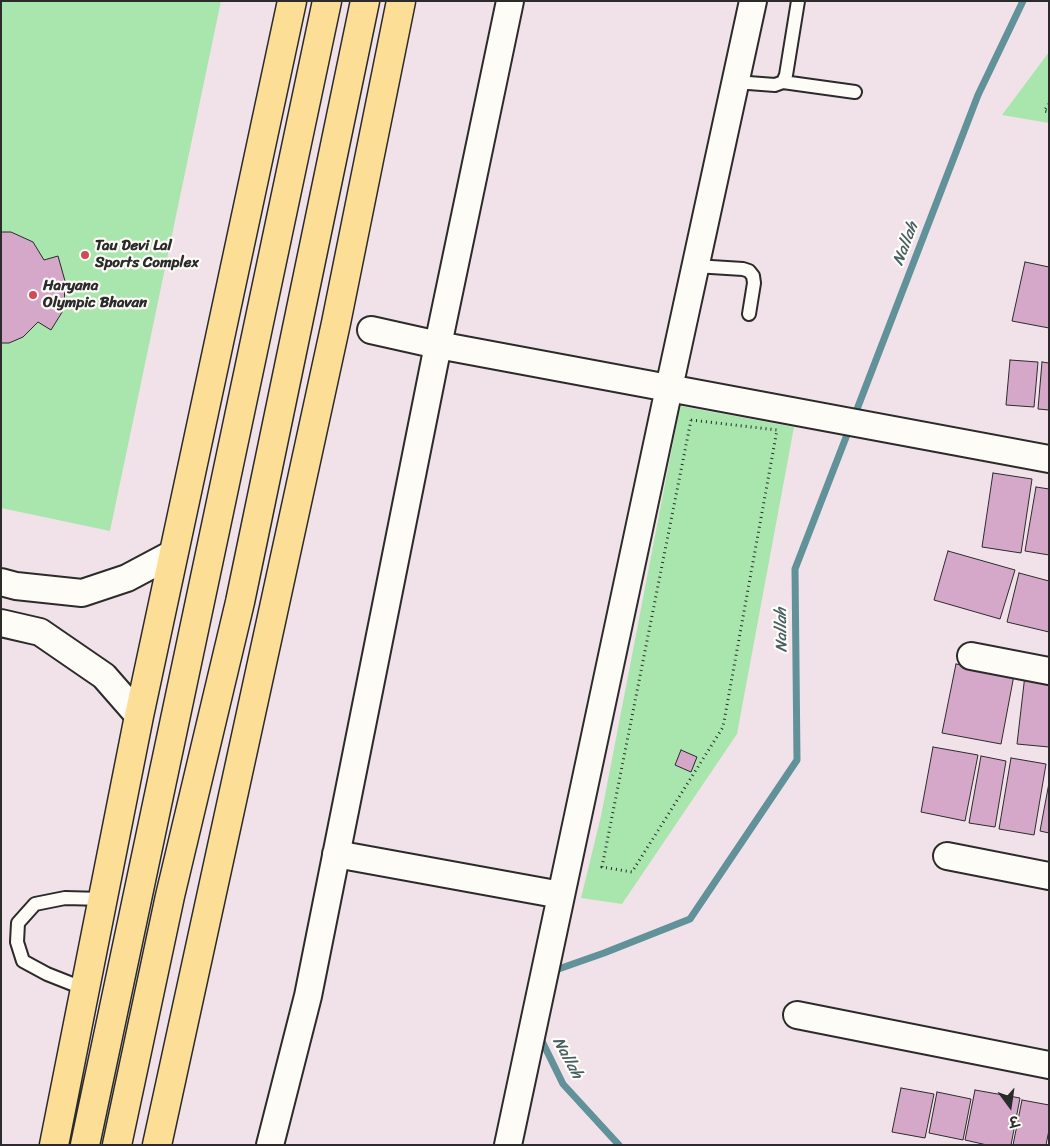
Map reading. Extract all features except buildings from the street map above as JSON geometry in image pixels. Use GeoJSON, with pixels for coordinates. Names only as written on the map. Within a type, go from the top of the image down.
{"type":"FeatureCollection","features":[{"type":"Feature","properties":{"kind":"highway"},"geometry":{"type":"LineString","coordinates":[[54,1145],[139,716],[292,1]]}},
{"type":"Feature","properties":{"kind":"highway"},"geometry":{"type":"LineString","coordinates":[[84,1145],[327,1]]}},
{"type":"Feature","properties":{"kind":"highway"},"geometry":{"type":"LineString","coordinates":[[117,1145],[170,896],[240,602],[365,1]]}},
{"type":"Feature","properties":{"kind":"highway"},"geometry":{"type":"LineString","coordinates":[[157,1145],[336,323],[402,1]]}},
{"type":"Feature","properties":{"kind":"street"},"geometry":{"type":"LineString","coordinates":[[270,1145],[308,996],[438,345],[510,1]]}},
{"type":"Feature","properties":{"kind":"street"},"geometry":{"type":"LineString","coordinates":[[508,1145],[753,1]]}},
{"type":"Feature","properties":{"kind":"street"},"geometry":{"type":"LineString","coordinates":[[371,330],[438,345],[1049,460]]}},
{"type":"Feature","properties":{"kind":"street"},"geometry":{"type":"LineString","coordinates":[[1,582],[16,586],[82,593],[127,578],[174,553]]}},
{"type":"Feature","properties":{"kind":"street"},"geometry":{"type":"LineString","coordinates":[[1,622],[40,632],[104,676],[139,716]]}},
{"type":"Feature","properties":{"kind":"street"},"geometry":{"type":"LineString","coordinates":[[971,656],[1049,671]]}},
{"type":"Feature","properties":{"kind":"street"},"geometry":{"type":"LineString","coordinates":[[336,854],[561,895]]}},
{"type":"Feature","properties":{"kind":"street"},"geometry":{"type":"LineString","coordinates":[[947,856],[1049,876]]}},
{"type":"Feature","properties":{"kind":"street"},"geometry":{"type":"LineString","coordinates":[[798,1015],[1049,1065]]}},
{"type":"Feature","properties":{"kind":"lane"},"geometry":{"type":"LineString","coordinates":[[783,82],[786,75],[798,1]]}},
{"type":"Feature","properties":{"kind":"lane"},"geometry":{"type":"LineString","coordinates":[[735,82],[775,85],[783,82],[855,92]]}},
{"type":"Feature","properties":{"kind":"lane"},"geometry":{"type":"LineString","coordinates":[[696,266],[749,271],[754,276],[749,314]]}},
{"type":"Feature","properties":{"kind":"lane"},"geometry":{"type":"LineString","coordinates":[[85,989],[47,974],[23,961],[17,942],[18,923],[35,904],[65,898],[103,899]]}},
{"type":"Feature","properties":{"kind":"path"},"geometry":{"type":"LineString","coordinates":[[1049,104],[1044,111],[1049,112]]}},
{"type":"Feature","properties":{"kind":"path"},"geometry":{"type":"LineString","coordinates":[[691,420],[777,430],[723,727],[632,872],[602,867],[691,420]]}},
{"type":"Feature","properties":{"kind":"green space","name":"Tau Devi Lal Sports Complex"},"geometry":{"type":"Polygon","coordinates":[[[1,1],[221,1],[110,531],[1,508],[1,1]]]}},
{"type":"Feature","properties":{"kind":"green space"},"geometry":{"type":"Polygon","coordinates":[[[1049,52],[1049,123],[1002,115],[1049,52]]]}},
{"type":"Feature","properties":{"kind":"green space"},"geometry":{"type":"Polygon","coordinates":[[[680,406],[794,427],[737,734],[622,904],[581,898],[601,816],[680,406]]]}},
{"type":"Feature","properties":{"kind":"waterway","name":"Nallah"},"geometry":{"type":"LineString","coordinates":[[854,417],[978,95],[1023,1]]}},
{"type":"Feature","properties":{"kind":"waterway","name":"Nallah"},"geometry":{"type":"LineString","coordinates":[[550,972],[690,919],[797,760],[795,569],[850,427]]}},
{"type":"Feature","properties":{"kind":"waterway","name":"Nallah"},"geometry":{"type":"LineString","coordinates":[[539,1035],[563,1084],[619,1145]]}},
{"type":"Feature","properties":{"kind":"place","name":"Tau Devi Lal Sports Complex"},"geometry":{"type":"Point","coordinates":[85,255]}},
{"type":"Feature","properties":{"kind":"place","name":"Haryana Olympic Bhavan"},"geometry":{"type":"Point","coordinates":[33,295]}}]}
